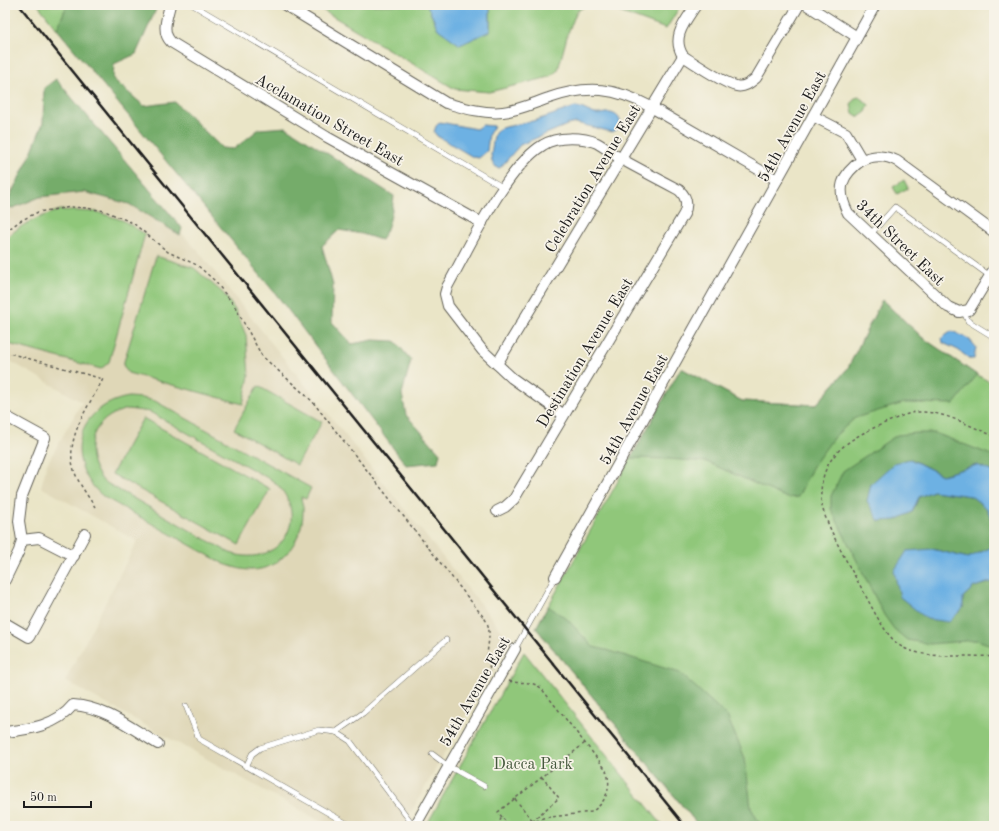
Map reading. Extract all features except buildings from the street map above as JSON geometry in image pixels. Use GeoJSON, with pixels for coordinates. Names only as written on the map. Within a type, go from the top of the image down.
{"type":"FeatureCollection","features":[{"type":"Feature","properties":{"kind":"street","name":"Acclamation Street East"},"geometry":{"type":"LineString","coordinates":[[170,5],[166,23],[166,37],[171,42],[327,137],[482,223]]}},
{"type":"Feature","properties":{"kind":"street"},"geometry":{"type":"LineString","coordinates":[[285,5],[446,103],[464,109],[501,112],[523,108],[571,91],[595,89],[632,97],[777,180]]}},
{"type":"Feature","properties":{"kind":"street"},"geometry":{"type":"LineString","coordinates":[[696,5],[679,33],[678,47],[683,56],[736,86],[746,85],[756,78],[799,5]]}},
{"type":"Feature","properties":{"kind":"street"},"geometry":{"type":"LineString","coordinates":[[807,5],[857,37]]}},
{"type":"Feature","properties":{"kind":"street","name":"54th Avenue East"},"geometry":{"type":"LineString","coordinates":[[555,577],[875,5]]}},
{"type":"Feature","properties":{"kind":"street","name":"Celebration Avenue East"},"geometry":{"type":"LineString","coordinates":[[497,364],[683,56]]}},
{"type":"Feature","properties":{"kind":"street"},"geometry":{"type":"LineString","coordinates":[[813,116],[846,134],[862,160],[872,156],[882,156],[897,162],[994,232]]}},
{"type":"Feature","properties":{"kind":"street"},"geometry":{"type":"LineString","coordinates":[[564,415],[512,378],[482,350],[448,306],[445,294],[446,288],[482,223],[521,163],[544,144],[558,140],[584,140],[597,143],[621,159]]}},
{"type":"Feature","properties":{"kind":"street","name":"Destination Avenue East"},"geometry":{"type":"LineString","coordinates":[[497,511],[505,507],[514,499],[686,209],[685,197],[679,190],[621,159]]}},
{"type":"Feature","properties":{"kind":"street","name":"34th Street East"},"geometry":{"type":"LineString","coordinates":[[862,160],[851,168],[846,176],[841,192],[848,213],[870,236],[948,307],[953,311],[964,312]]}},
{"type":"Feature","properties":{"kind":"street"},"geometry":{"type":"LineString","coordinates":[[964,312],[972,307],[992,272]]}},
{"type":"Feature","properties":{"kind":"street"},"geometry":{"type":"LineString","coordinates":[[5,416],[44,438],[22,496],[19,514],[22,540],[19,551],[5,580]]}},
{"type":"Feature","properties":{"kind":"street"},"geometry":{"type":"LineString","coordinates":[[5,624],[30,637],[85,534]]}},
{"type":"Feature","properties":{"kind":"street"},"geometry":{"type":"LineString","coordinates":[[22,540],[39,538],[74,556]]}},
{"type":"Feature","properties":{"kind":"street","name":"54th Avenue East"},"geometry":{"type":"LineString","coordinates":[[415,826],[515,649]]}},
{"type":"Feature","properties":{"kind":"street"},"geometry":{"type":"LineString","coordinates":[[5,732],[30,728],[52,722],[67,712],[73,705],[87,706],[100,710],[158,744]]}},
{"type":"Feature","properties":{"kind":"lane"},"geometry":{"type":"LineString","coordinates":[[193,5],[504,188]]}},
{"type":"Feature","properties":{"kind":"lane"},"geometry":{"type":"LineString","coordinates":[[870,236],[895,207],[992,272]]}},
{"type":"Feature","properties":{"kind":"lane"},"geometry":{"type":"LineString","coordinates":[[964,312],[968,321],[994,337]]}},
{"type":"Feature","properties":{"kind":"lane","name":"54th Avenue East"},"geometry":{"type":"LineString","coordinates":[[515,649],[555,577]]}},
{"type":"Feature","properties":{"kind":"lane"},"geometry":{"type":"LineString","coordinates":[[336,732],[363,712],[446,640]]}},
{"type":"Feature","properties":{"kind":"lane"},"geometry":{"type":"LineString","coordinates":[[186,706],[199,739],[351,826]]}},
{"type":"Feature","properties":{"kind":"lane"},"geometry":{"type":"LineString","coordinates":[[246,767],[252,754],[260,748],[319,730],[336,732],[350,741],[415,826]]}},
{"type":"Feature","properties":{"kind":"lane"},"geometry":{"type":"LineString","coordinates":[[432,754],[448,766],[484,786]]}},
{"type":"Feature","properties":{"kind":"path"},"geometry":{"type":"LineString","coordinates":[[5,232],[20,221],[38,212],[71,207],[105,211],[132,223],[168,252],[197,265],[214,280],[234,305],[262,356],[312,401],[485,619],[490,633],[487,658],[488,666],[494,674],[515,683],[530,682],[541,688],[608,773],[609,787],[605,799],[597,809],[591,812],[543,818],[526,826]]}},
{"type":"Feature","properties":{"kind":"path"},"geometry":{"type":"LineString","coordinates":[[5,352],[102,379],[74,434],[72,445],[74,471],[95,507]]}},
{"type":"Feature","properties":{"kind":"path"},"geometry":{"type":"LineString","coordinates":[[994,436],[936,414],[918,412],[900,417],[869,430],[837,450],[824,473],[821,484],[821,501],[827,521],[853,572],[887,633],[899,645],[912,651],[927,654],[994,657]]}},
{"type":"Feature","properties":{"kind":"path"},"geometry":{"type":"LineString","coordinates":[[509,826],[498,812],[585,743]]}},
{"type":"Feature","properties":{"kind":"path"},"geometry":{"type":"LineString","coordinates":[[533,822],[559,798],[542,777]]}},
{"type":"Feature","properties":{"kind":"path"},"geometry":{"type":"LineString","coordinates":[[514,799],[533,822]]}},
{"type":"Feature","properties":{"kind":"path"},"geometry":{"type":"LineString","coordinates":[[497,826],[502,817]]}},
{"type":"Feature","properties":{"kind":"shaded area"},"geometry":{"type":"Polygon","coordinates":[[[71,112],[198,251],[509,640],[403,826],[329,826],[65,681],[137,541],[41,487],[47,464],[82,402],[5,358],[5,197],[71,112]]]}},
{"type":"Feature","properties":{"kind":"green space"},"geometry":{"type":"Polygon","coordinates":[[[38,5],[67,5],[57,29],[38,5]]]}},
{"type":"Feature","properties":{"kind":"green space"},"geometry":{"type":"Polygon","coordinates":[[[67,5],[158,5],[136,54],[114,64],[113,79],[144,106],[175,102],[222,148],[234,149],[259,129],[286,127],[394,196],[389,225],[381,240],[362,234],[339,230],[322,246],[333,285],[332,322],[352,344],[373,340],[395,341],[411,360],[402,394],[406,415],[440,453],[438,462],[406,465],[279,298],[57,29],[67,5]]]}},
{"type":"Feature","properties":{"kind":"green space"},"geometry":{"type":"Polygon","coordinates":[[[314,5],[427,5],[438,29],[490,31],[490,5],[587,5],[577,11],[568,33],[558,70],[550,77],[489,92],[455,89],[314,5]]]}},
{"type":"Feature","properties":{"kind":"green space"},"geometry":{"type":"Polygon","coordinates":[[[600,5],[681,5],[666,29],[600,5]]]}},
{"type":"Feature","properties":{"kind":"green space"},"geometry":{"type":"Polygon","coordinates":[[[56,79],[182,228],[180,235],[129,204],[84,192],[40,197],[13,208],[5,206],[29,158],[43,123],[44,88],[56,79]]]}},
{"type":"Feature","properties":{"kind":"green space"},"geometry":{"type":"Polygon","coordinates":[[[859,97],[869,105],[866,112],[859,117],[853,113],[851,105],[855,98],[859,97]]]}},
{"type":"Feature","properties":{"kind":"green space"},"geometry":{"type":"Polygon","coordinates":[[[904,180],[908,188],[897,194],[893,187],[904,180]]]}},
{"type":"Feature","properties":{"kind":"green space"},"geometry":{"type":"Polygon","coordinates":[[[60,210],[97,212],[122,220],[145,234],[109,362],[101,369],[5,343],[5,240],[23,225],[60,210]]]}},
{"type":"Feature","properties":{"kind":"green space"},"geometry":{"type":"Polygon","coordinates":[[[156,256],[194,268],[224,294],[235,310],[246,335],[249,376],[243,404],[128,373],[123,365],[156,256]]]}},
{"type":"Feature","properties":{"kind":"green space"},"geometry":{"type":"Polygon","coordinates":[[[882,300],[923,338],[977,375],[994,384],[994,826],[699,826],[536,628],[681,368],[742,401],[816,405],[848,368],[882,300]]]}},
{"type":"Feature","properties":{"kind":"green space"},"geometry":{"type":"Polygon","coordinates":[[[882,300],[923,338],[977,375],[954,404],[904,403],[855,418],[834,437],[813,466],[798,497],[787,498],[707,462],[631,458],[681,368],[742,401],[816,405],[848,368],[882,300]]]}},
{"type":"Feature","properties":{"kind":"green space"},"geometry":{"type":"Polygon","coordinates":[[[258,386],[322,422],[297,465],[234,429],[258,386]]]}},
{"type":"Feature","properties":{"kind":"green space"},"geometry":{"type":"Polygon","coordinates":[[[129,397],[155,401],[311,488],[306,499],[301,497],[303,510],[302,522],[295,542],[289,551],[272,565],[262,569],[248,570],[234,567],[224,564],[104,497],[91,483],[83,468],[79,453],[80,438],[86,424],[96,412],[111,402],[129,397]],[[128,409],[115,413],[105,419],[98,427],[93,437],[91,447],[92,458],[96,470],[103,481],[230,553],[248,556],[264,554],[277,546],[286,536],[291,523],[290,509],[285,494],[273,481],[150,412],[128,409]]]}},
{"type":"Feature","properties":{"kind":"green space"},"geometry":{"type":"Polygon","coordinates":[[[143,418],[270,489],[239,545],[112,474],[143,418]]]}},
{"type":"Feature","properties":{"kind":"green space"},"geometry":{"type":"Polygon","coordinates":[[[935,433],[994,456],[994,472],[977,465],[942,475],[911,459],[912,512],[919,497],[933,491],[971,496],[987,509],[994,527],[994,540],[990,548],[968,558],[932,549],[963,608],[963,597],[974,587],[994,581],[994,646],[977,640],[930,644],[907,640],[894,629],[884,615],[831,509],[831,496],[843,471],[897,435],[935,433]]]}},
{"type":"Feature","properties":{"kind":"green space"},"geometry":{"type":"Polygon","coordinates":[[[548,606],[567,619],[593,647],[680,673],[727,716],[745,758],[751,808],[761,826],[699,826],[536,628],[548,606]]]}},
{"type":"Feature","properties":{"kind":"green space","name":"Dacca Park"},"geometry":{"type":"Polygon","coordinates":[[[524,652],[663,826],[426,826],[524,652]]]}},
{"type":"Feature","properties":{"kind":"water"},"geometry":{"type":"Polygon","coordinates":[[[427,5],[490,5],[490,31],[460,45],[438,29],[427,5]]]}},
{"type":"Feature","properties":{"kind":"water"},"geometry":{"type":"Polygon","coordinates":[[[575,107],[595,114],[614,114],[619,118],[619,126],[612,132],[576,123],[567,125],[520,145],[500,168],[496,167],[492,162],[491,154],[496,131],[501,128],[537,120],[575,107]]]}},
{"type":"Feature","properties":{"kind":"water"},"geometry":{"type":"Polygon","coordinates":[[[440,122],[476,129],[482,125],[494,126],[489,134],[487,151],[479,158],[473,157],[437,136],[434,132],[436,126],[440,122]]]}},
{"type":"Feature","properties":{"kind":"water"},"geometry":{"type":"Polygon","coordinates":[[[952,331],[969,339],[976,347],[974,359],[970,359],[958,350],[943,343],[942,338],[952,331]]]}},
{"type":"Feature","properties":{"kind":"water"},"geometry":{"type":"Polygon","coordinates":[[[910,459],[942,475],[977,465],[994,472],[994,527],[987,509],[971,496],[933,491],[919,497],[912,512],[896,520],[879,521],[867,501],[871,484],[894,463],[910,459]]]}},
{"type":"Feature","properties":{"kind":"water"},"geometry":{"type":"Polygon","coordinates":[[[994,540],[994,581],[974,587],[963,597],[963,608],[949,622],[927,619],[900,597],[894,571],[907,551],[932,549],[968,558],[990,548],[994,540]]]}},
{"type":"Feature","properties":{"kind":"railway"},"geometry":{"type":"LineString","coordinates":[[19,5],[685,826]]}}]}
